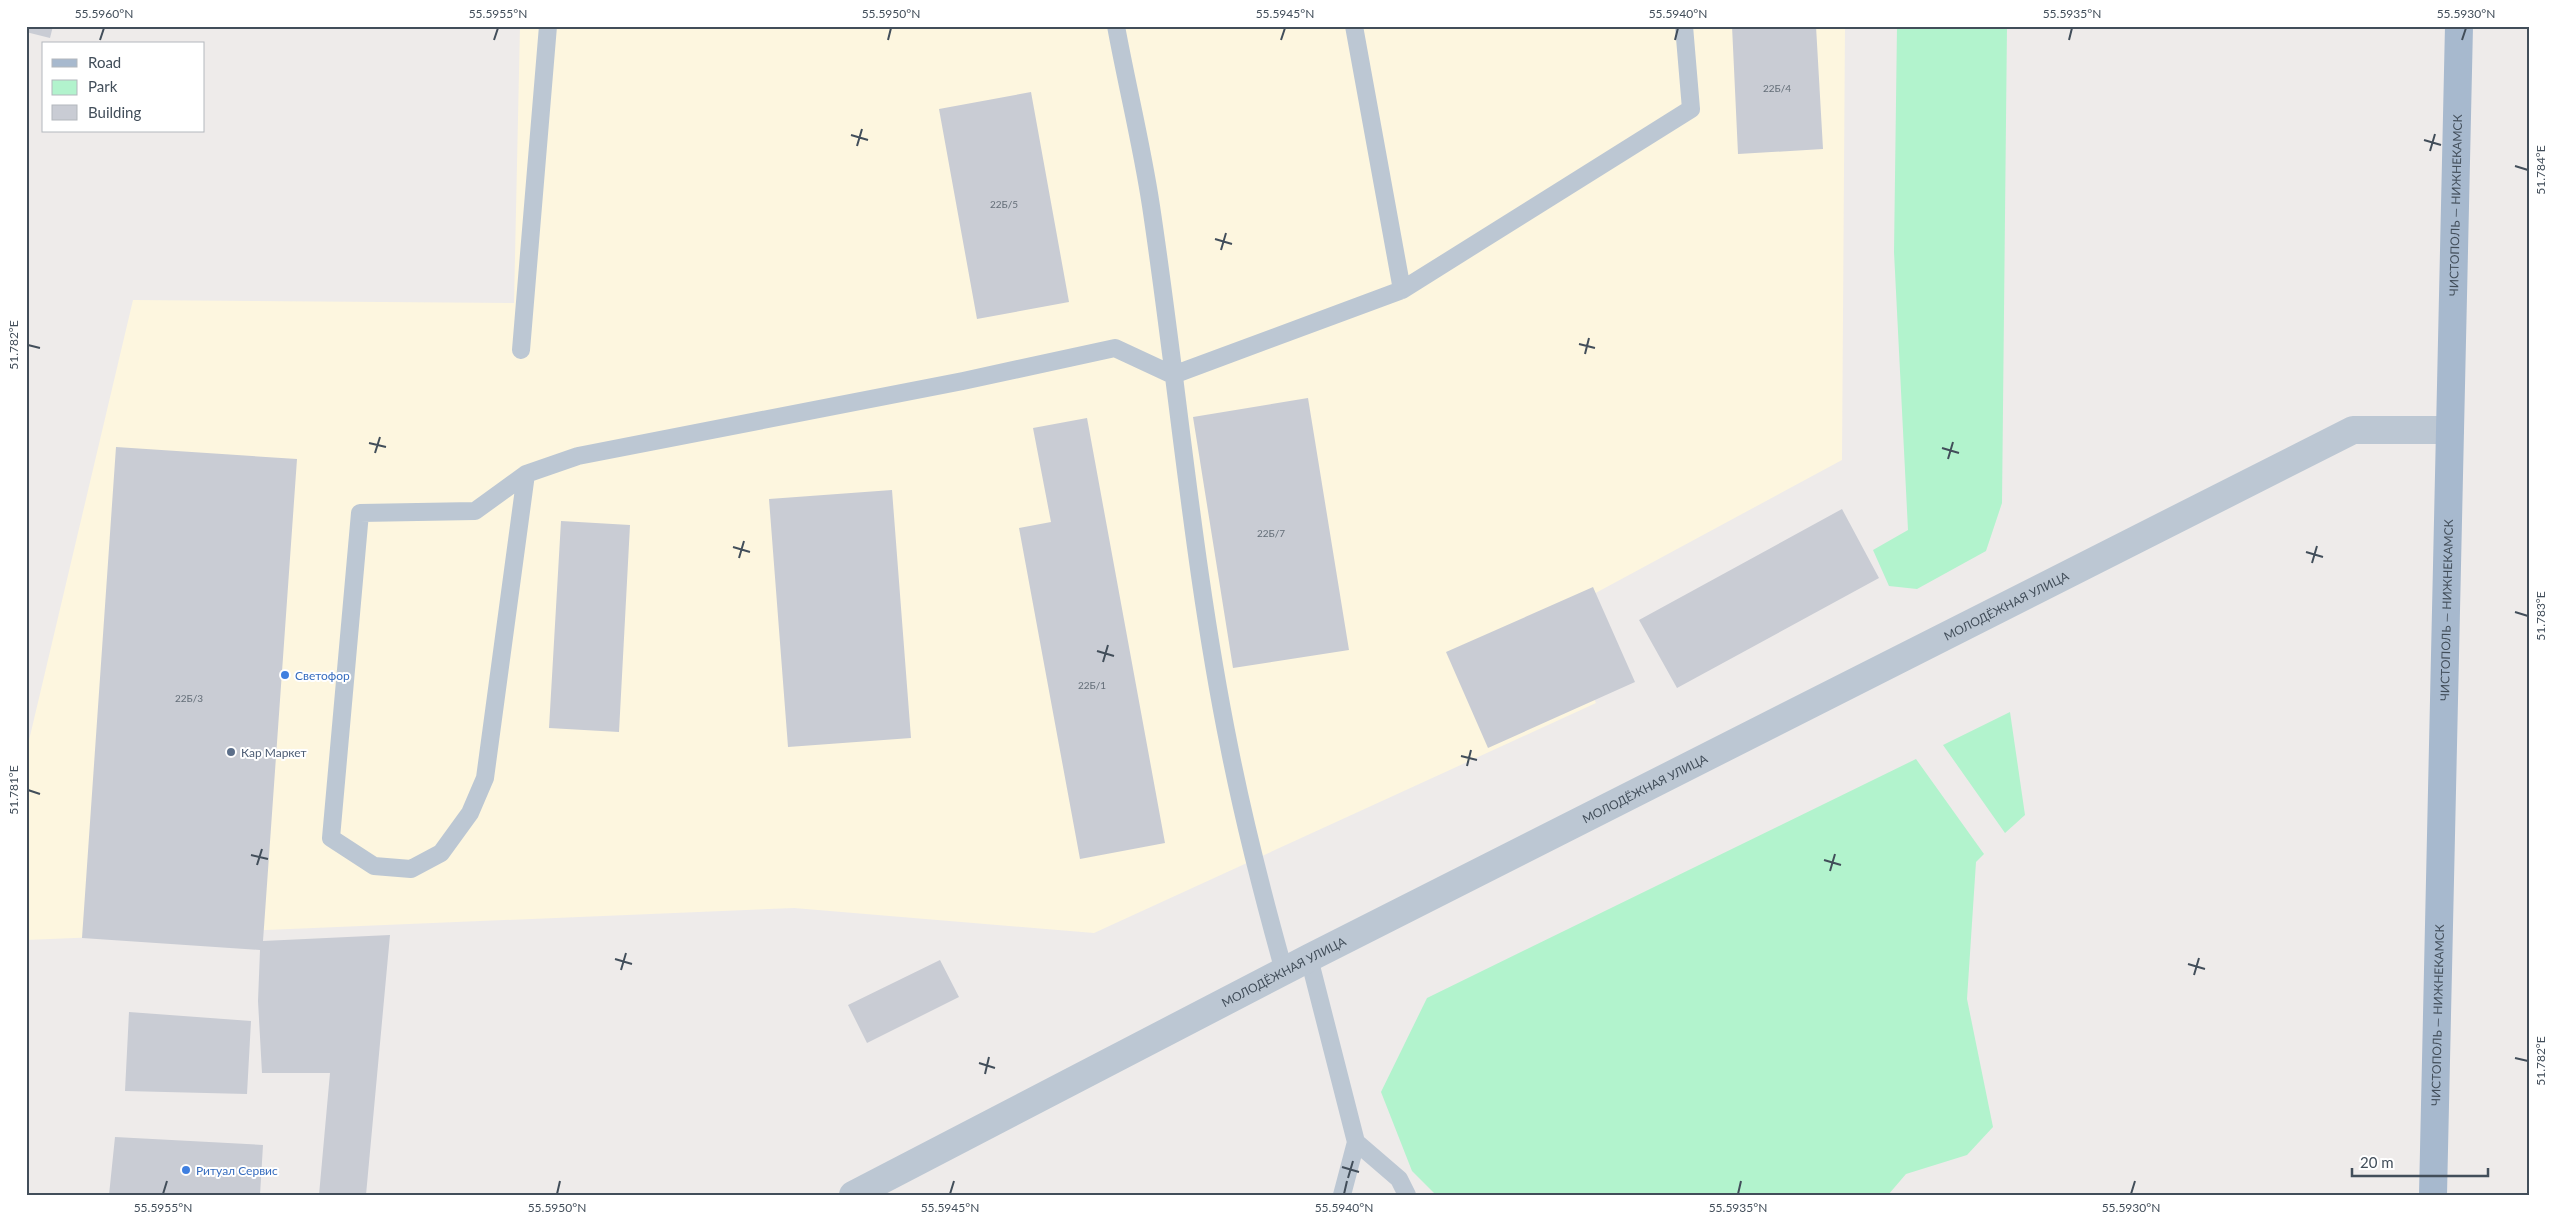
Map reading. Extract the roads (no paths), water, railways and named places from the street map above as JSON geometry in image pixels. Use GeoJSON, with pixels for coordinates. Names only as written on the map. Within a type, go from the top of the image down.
{"type":"FeatureCollection","features":[{"type":"Feature","properties":{"kind":"main road","name":"ЧИСТОПОЛЬ — НИЖНЕКАМСК"},"geometry":{"type":"LineString","coordinates":[[2433,1195],[2459,26]]}},
{"type":"Feature","properties":{"kind":"street","name":"МОЛОДЁЖНАЯ УЛИЦА"},"geometry":{"type":"LineString","coordinates":[[852,1195],[1309,958],[2353,430],[2450,430]]}},
{"type":"Feature","properties":{"kind":"lane"},"geometry":{"type":"LineString","coordinates":[[521,350],[548,26]]}},
{"type":"Feature","properties":{"kind":"lane"},"geometry":{"type":"LineString","coordinates":[[1116,26],[1151,204],[1211,643],[1229,745],[1259,885],[1284,971]]}},
{"type":"Feature","properties":{"kind":"lane"},"geometry":{"type":"LineString","coordinates":[[1354,26],[1402,290]]}},
{"type":"Feature","properties":{"kind":"lane"},"geometry":{"type":"LineString","coordinates":[[526,474],[485,778],[470,813],[441,853],[411,869],[374,866],[331,838],[360,514],[475,511],[526,474],[578,456],[963,381],[1115,348],[1173,375],[1402,290],[1691,109],[1684,26]]}},
{"type":"Feature","properties":{"kind":"lane"},"geometry":{"type":"LineString","coordinates":[[1309,958],[1356,1142],[1342,1195]]}},
{"type":"Feature","properties":{"kind":"lane"},"geometry":{"type":"LineString","coordinates":[[1356,1142],[1399,1179],[1406,1195]]}},
{"type":"Feature","properties":{"kind":"place","name":"Светофор"},"geometry":{"type":"Point","coordinates":[285,675]}},
{"type":"Feature","properties":{"kind":"place","name":"Кар Маркет"},"geometry":{"type":"Point","coordinates":[231,752]}},
{"type":"Feature","properties":{"kind":"place","name":"Ритуал Сервис"},"geometry":{"type":"Point","coordinates":[186,1170]}}]}
